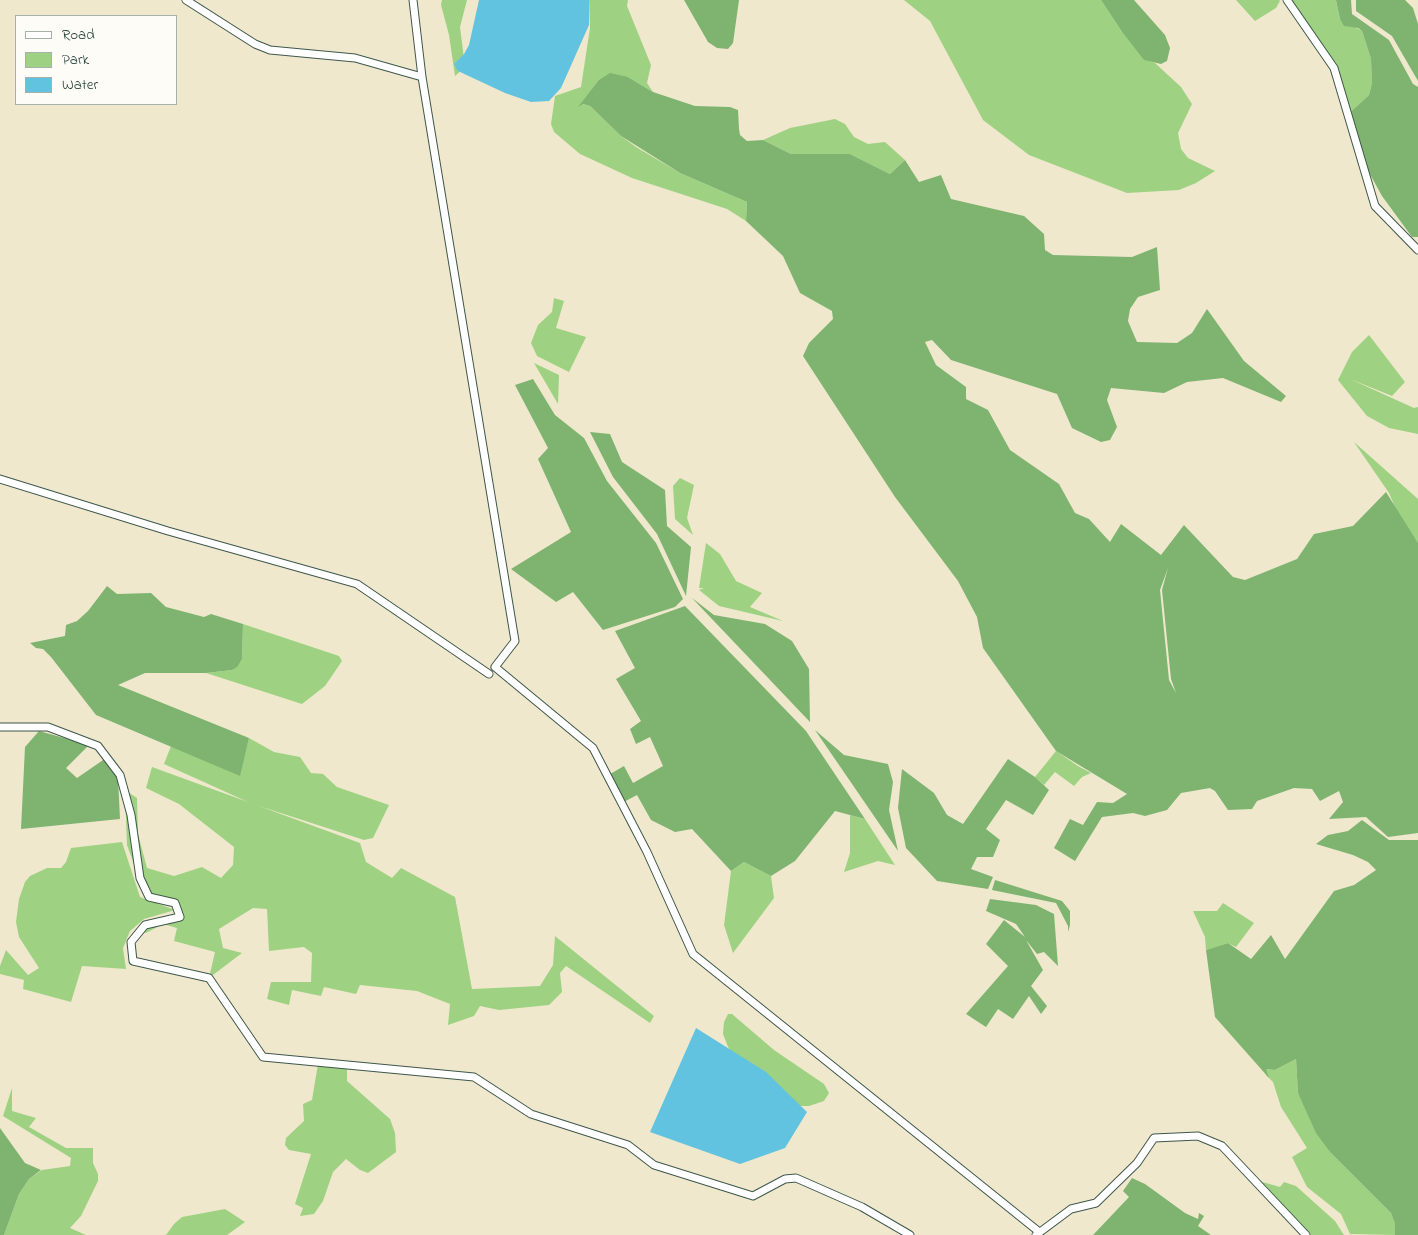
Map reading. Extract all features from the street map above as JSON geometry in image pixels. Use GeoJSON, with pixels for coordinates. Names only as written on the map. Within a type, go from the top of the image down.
{"type":"FeatureCollection","features":[{"type":"Feature","properties":{"kind":"street"},"geometry":{"type":"LineString","coordinates":[[186,0],[255,44],[270,50],[355,58],[422,76]]}},
{"type":"Feature","properties":{"kind":"street"},"geometry":{"type":"LineString","coordinates":[[413,0],[422,76],[515,641],[495,667],[593,748],[647,852],[693,954],[1037,1233],[1071,1208],[1096,1203],[1137,1163],[1154,1138],[1198,1136],[1222,1146],[1306,1235]]}},
{"type":"Feature","properties":{"kind":"street"},"geometry":{"type":"LineString","coordinates":[[1287,0],[1334,68],[1375,206],[1418,250]]}},
{"type":"Feature","properties":{"kind":"street"},"geometry":{"type":"LineString","coordinates":[[0,479],[168,531],[358,584],[489,674]]}},
{"type":"Feature","properties":{"kind":"street"},"geometry":{"type":"LineString","coordinates":[[0,727],[48,727],[98,746],[120,775],[131,815],[140,878],[149,897],[175,903],[180,917],[145,925],[131,942],[133,961],[209,978],[263,1056],[474,1077],[531,1114],[628,1145],[654,1165],[753,1196],[785,1179],[796,1178],[862,1207],[910,1235]]}},
{"type":"Feature","properties":{"kind":"green space"},"geometry":{"type":"Polygon","coordinates":[[[442,0],[467,0],[460,27],[465,67],[455,76],[449,35],[441,5],[442,0]]]}},
{"type":"Feature","properties":{"kind":"green space"},"geometry":{"type":"Polygon","coordinates":[[[589,0],[628,0],[627,6],[651,65],[647,83],[653,92],[628,77],[583,104],[590,106],[621,136],[636,147],[680,173],[747,202],[746,221],[727,209],[632,178],[580,154],[554,132],[551,124],[555,96],[581,87],[590,28],[589,0]]]}},
{"type":"Feature","properties":{"kind":"green space"},"geometry":{"type":"Polygon","coordinates":[[[684,0],[739,0],[733,43],[728,49],[717,48],[708,42],[684,0]]]}},
{"type":"Feature","properties":{"kind":"green space"},"geometry":{"type":"Polygon","coordinates":[[[904,0],[1101,0],[1122,32],[1144,59],[1155,63],[1181,87],[1192,104],[1178,133],[1181,149],[1188,158],[1215,171],[1196,183],[1179,190],[1127,193],[1029,155],[983,120],[930,21],[904,0]]]}},
{"type":"Feature","properties":{"kind":"green space"},"geometry":{"type":"Polygon","coordinates":[[[1101,0],[1134,0],[1165,35],[1170,48],[1167,61],[1161,64],[1144,60],[1122,32],[1101,0]]]}},
{"type":"Feature","properties":{"kind":"green space"},"geometry":{"type":"Polygon","coordinates":[[[1236,0],[1280,1],[1276,8],[1255,21],[1236,0]]]}},
{"type":"Feature","properties":{"kind":"green space"},"geometry":{"type":"Polygon","coordinates":[[[1289,0],[1336,0],[1340,19],[1362,31],[1371,59],[1372,83],[1369,95],[1345,117],[1339,82],[1289,0]]]}},
{"type":"Feature","properties":{"kind":"green space"},"geometry":{"type":"Polygon","coordinates":[[[1336,0],[1351,0],[1352,14],[1389,40],[1413,84],[1418,87],[1418,237],[1412,237],[1382,196],[1355,147],[1345,117],[1369,95],[1372,83],[1371,59],[1362,31],[1358,28],[1344,26],[1340,19],[1336,0]]]}},
{"type":"Feature","properties":{"kind":"green space"},"geometry":{"type":"Polygon","coordinates":[[[1356,0],[1405,0],[1413,8],[1418,24],[1418,81],[1392,36],[1356,11],[1356,0]]]}},
{"type":"Feature","properties":{"kind":"green space"},"geometry":{"type":"Polygon","coordinates":[[[610,73],[628,77],[653,92],[695,106],[730,107],[738,110],[740,135],[747,141],[763,140],[791,154],[850,154],[890,174],[905,160],[919,182],[941,175],[951,199],[1024,216],[1044,234],[1045,250],[1053,255],[1132,257],[1157,247],[1160,290],[1138,297],[1130,309],[1128,321],[1137,342],[1177,343],[1192,333],[1207,309],[1244,361],[1286,396],[1281,402],[1223,378],[1187,382],[1164,393],[1111,388],[1107,400],[1117,427],[1110,440],[1101,442],[1072,428],[1057,394],[951,360],[932,340],[925,342],[936,365],[966,387],[966,399],[988,410],[1010,450],[1059,484],[1075,513],[1089,519],[1110,542],[1121,524],[1161,555],[1184,525],[1233,577],[1245,580],[1297,559],[1314,534],[1353,526],[1386,492],[1418,543],[1418,833],[1388,837],[1366,817],[1329,819],[1343,802],[1339,791],[1320,801],[1312,789],[1294,788],[1257,801],[1252,809],[1228,810],[1215,791],[1210,788],[1181,793],[1167,810],[1145,816],[1133,813],[1102,817],[1075,861],[1054,848],[1070,819],[1083,825],[1097,802],[1113,803],[1127,794],[1056,751],[983,648],[977,617],[958,581],[895,497],[803,356],[809,343],[833,319],[832,311],[800,293],[783,256],[746,221],[747,202],[680,173],[621,136],[590,106],[583,104],[578,107],[599,80],[610,73]],[[1168,568],[1160,590],[1169,680],[1176,693],[1171,679],[1162,590],[1168,568]]]}},
{"type":"Feature","properties":{"kind":"green space"},"geometry":{"type":"Polygon","coordinates":[[[835,119],[845,124],[854,137],[868,144],[885,142],[905,160],[890,174],[850,154],[791,154],[763,140],[790,128],[835,119]]]}},
{"type":"Feature","properties":{"kind":"green space"},"geometry":{"type":"Polygon","coordinates":[[[554,298],[564,301],[556,328],[586,337],[569,372],[537,356],[531,343],[538,325],[552,312],[554,298]]]}},
{"type":"Feature","properties":{"kind":"green space"},"geometry":{"type":"Polygon","coordinates":[[[1369,335],[1405,382],[1392,396],[1350,379],[1414,408],[1418,407],[1418,434],[1389,428],[1367,416],[1338,380],[1352,352],[1369,335]]]}},
{"type":"Feature","properties":{"kind":"green space"},"geometry":{"type":"Polygon","coordinates":[[[534,363],[559,375],[558,404],[534,363]]]}},
{"type":"Feature","properties":{"kind":"green space"},"geometry":{"type":"Polygon","coordinates":[[[533,379],[555,415],[584,438],[607,481],[656,543],[683,599],[675,607],[603,630],[573,592],[556,602],[511,569],[571,532],[538,459],[548,448],[515,385],[533,379]]]}},
{"type":"Feature","properties":{"kind":"green space"},"geometry":{"type":"Polygon","coordinates":[[[590,432],[610,434],[622,462],[665,490],[667,526],[691,547],[686,596],[657,534],[613,477],[590,432]]]}},
{"type":"Feature","properties":{"kind":"green space"},"geometry":{"type":"Polygon","coordinates":[[[1354,442],[1418,499],[1418,543],[1398,514],[1389,493],[1354,442]]]}},
{"type":"Feature","properties":{"kind":"green space"},"geometry":{"type":"Polygon","coordinates":[[[680,478],[694,485],[687,518],[693,535],[675,519],[673,486],[680,478]]]}},
{"type":"Feature","properties":{"kind":"green space"},"geometry":{"type":"Polygon","coordinates":[[[706,543],[720,554],[736,581],[762,593],[750,607],[783,621],[719,606],[699,590],[704,588],[699,588],[706,543]]]}},
{"type":"Feature","properties":{"kind":"green space"},"geometry":{"type":"Polygon","coordinates":[[[107,586],[117,594],[151,593],[166,607],[204,617],[211,614],[243,624],[242,659],[237,667],[232,670],[206,673],[145,673],[118,685],[249,738],[240,776],[96,715],[51,657],[43,649],[36,648],[30,643],[65,636],[66,625],[77,621],[88,611],[107,586]]]}},
{"type":"Feature","properties":{"kind":"green space"},"geometry":{"type":"Polygon","coordinates":[[[692,598],[714,615],[765,624],[792,641],[809,669],[810,722],[692,598]]]}},
{"type":"Feature","properties":{"kind":"green space"},"geometry":{"type":"Polygon","coordinates":[[[685,606],[806,731],[865,819],[835,811],[795,861],[771,876],[744,862],[731,871],[692,829],[675,832],[651,820],[637,795],[620,804],[605,777],[624,766],[633,783],[663,766],[650,737],[636,744],[630,729],[641,721],[616,679],[635,668],[615,631],[685,606]]]}},
{"type":"Feature","properties":{"kind":"green space"},"geometry":{"type":"Polygon","coordinates":[[[243,624],[339,656],[342,661],[325,686],[302,704],[206,673],[232,670],[242,659],[243,624]]]}},
{"type":"Feature","properties":{"kind":"green space"},"geometry":{"type":"Polygon","coordinates":[[[815,730],[844,755],[888,764],[893,782],[889,810],[898,851],[815,730]]]}},
{"type":"Feature","properties":{"kind":"green space"},"geometry":{"type":"Polygon","coordinates":[[[39,731],[89,745],[66,768],[77,778],[106,758],[118,778],[120,819],[21,829],[25,747],[39,731]]]}},
{"type":"Feature","properties":{"kind":"green space"},"geometry":{"type":"Polygon","coordinates":[[[249,738],[274,752],[300,757],[311,773],[323,774],[337,787],[389,805],[373,838],[364,840],[259,806],[360,843],[366,862],[392,878],[401,868],[455,897],[472,989],[540,986],[553,965],[555,936],[654,1016],[650,1023],[566,966],[560,973],[562,992],[549,1005],[499,1010],[480,1006],[474,1016],[448,1025],[450,1004],[417,991],[360,985],[356,994],[324,987],[321,996],[292,990],[289,1005],[267,999],[271,982],[311,982],[312,953],[304,947],[269,951],[267,909],[253,908],[219,929],[223,948],[242,953],[209,978],[215,952],[174,941],[177,928],[163,924],[146,933],[137,930],[177,917],[176,901],[144,892],[127,845],[125,790],[137,798],[138,834],[147,868],[174,876],[202,867],[221,878],[233,865],[234,847],[179,804],[146,788],[152,767],[248,802],[164,764],[171,746],[239,775],[249,738]]]}},
{"type":"Feature","properties":{"kind":"green space"},"geometry":{"type":"Polygon","coordinates":[[[1056,751],[1091,773],[1082,777],[1074,786],[1055,772],[1044,785],[1035,777],[1056,751]]]}},
{"type":"Feature","properties":{"kind":"green space"},"geometry":{"type":"Polygon","coordinates":[[[1008,759],[1035,777],[1049,790],[1033,815],[1006,800],[986,829],[1000,840],[993,857],[977,857],[971,869],[993,877],[988,889],[937,881],[906,848],[898,808],[902,769],[934,793],[947,815],[963,824],[1008,759]]]}},
{"type":"Feature","properties":{"kind":"green space"},"geometry":{"type":"Polygon","coordinates":[[[850,815],[865,819],[895,865],[878,861],[844,872],[850,853],[850,815]]]}},
{"type":"Feature","properties":{"kind":"green space"},"geometry":{"type":"Polygon","coordinates":[[[1362,820],[1389,840],[1418,840],[1418,1235],[1395,1235],[1395,1224],[1391,1213],[1330,1152],[1316,1133],[1298,1093],[1296,1059],[1275,1070],[1266,1069],[1269,1078],[1215,1017],[1206,950],[1228,943],[1251,959],[1271,935],[1285,959],[1334,891],[1354,885],[1376,870],[1368,862],[1353,855],[1316,844],[1328,835],[1348,831],[1362,820]]]}},
{"type":"Feature","properties":{"kind":"green space"},"geometry":{"type":"Polygon","coordinates":[[[122,842],[140,897],[175,910],[144,919],[130,931],[123,948],[126,969],[82,966],[71,1002],[23,989],[24,980],[0,974],[0,966],[6,950],[28,975],[39,968],[19,937],[16,922],[19,899],[25,882],[30,876],[47,868],[61,868],[66,862],[71,848],[122,842]]]}},
{"type":"Feature","properties":{"kind":"green space"},"geometry":{"type":"Polygon","coordinates":[[[744,862],[771,876],[774,898],[733,953],[724,925],[731,871],[744,862]]]}},
{"type":"Feature","properties":{"kind":"green space"},"geometry":{"type":"Polygon","coordinates":[[[995,880],[1062,901],[1070,911],[1068,932],[1068,926],[1056,903],[992,890],[995,880]]]}},
{"type":"Feature","properties":{"kind":"green space"},"geometry":{"type":"Polygon","coordinates":[[[990,899],[1036,905],[1054,914],[1058,966],[1044,952],[1037,954],[1026,940],[1043,970],[1031,986],[1047,1006],[1041,1014],[1029,996],[1013,1019],[998,1009],[986,1027],[966,1014],[1008,966],[986,944],[1004,920],[1025,937],[1016,924],[986,911],[990,899]]]}},
{"type":"Feature","properties":{"kind":"green space"},"geometry":{"type":"Polygon","coordinates":[[[1223,903],[1254,923],[1236,947],[1228,943],[1206,950],[1205,937],[1193,911],[1217,911],[1223,903]]]}},
{"type":"Feature","properties":{"kind":"green space"},"geometry":{"type":"Polygon","coordinates":[[[728,1014],[732,1014],[774,1050],[824,1084],[829,1093],[824,1101],[809,1106],[789,1106],[736,1058],[728,1047],[723,1034],[724,1022],[728,1014]]]}},
{"type":"Feature","properties":{"kind":"green space"},"geometry":{"type":"Polygon","coordinates":[[[1296,1059],[1298,1093],[1330,1152],[1391,1213],[1395,1224],[1395,1235],[1350,1234],[1341,1214],[1307,1187],[1292,1157],[1307,1148],[1281,1107],[1273,1082],[1266,1075],[1266,1069],[1275,1070],[1296,1059]]]}},
{"type":"Feature","properties":{"kind":"green space"},"geometry":{"type":"Polygon","coordinates":[[[318,1064],[347,1067],[347,1081],[390,1119],[395,1133],[396,1152],[368,1173],[360,1170],[346,1159],[333,1172],[323,1201],[314,1214],[300,1216],[303,1208],[295,1204],[311,1154],[289,1150],[285,1145],[286,1138],[304,1121],[303,1104],[312,1100],[318,1064]]]}},
{"type":"Feature","properties":{"kind":"green space"},"geometry":{"type":"Polygon","coordinates":[[[12,1088],[12,1111],[36,1118],[29,1127],[66,1148],[93,1148],[93,1163],[98,1174],[98,1181],[81,1216],[70,1228],[86,1235],[4,1235],[19,1194],[29,1179],[42,1170],[70,1166],[71,1158],[3,1116],[12,1088]]]}},
{"type":"Feature","properties":{"kind":"green space"},"geometry":{"type":"Polygon","coordinates":[[[0,1128],[25,1163],[41,1170],[29,1179],[19,1194],[4,1235],[0,1235],[0,1128]]]}},
{"type":"Feature","properties":{"kind":"green space"},"geometry":{"type":"Polygon","coordinates":[[[1132,1178],[1145,1184],[1185,1213],[1198,1219],[1199,1213],[1204,1216],[1198,1226],[1211,1235],[1093,1235],[1129,1197],[1123,1191],[1132,1178]]]}},
{"type":"Feature","properties":{"kind":"green space"},"geometry":{"type":"Polygon","coordinates":[[[1259,1181],[1280,1187],[1284,1182],[1296,1186],[1335,1221],[1344,1235],[1309,1235],[1259,1181]]]}},
{"type":"Feature","properties":{"kind":"green space"},"geometry":{"type":"Polygon","coordinates":[[[225,1209],[245,1222],[227,1235],[166,1235],[182,1217],[225,1209]]]}},
{"type":"Feature","properties":{"kind":"water"},"geometry":{"type":"Polygon","coordinates":[[[479,0],[589,0],[589,25],[561,88],[549,101],[531,102],[505,93],[458,71],[454,64],[464,54],[469,45],[479,0]]]}},
{"type":"Feature","properties":{"kind":"water"},"geometry":{"type":"Polygon","coordinates":[[[696,1028],[766,1072],[807,1112],[785,1148],[740,1164],[650,1132],[696,1028]]]}}]}
